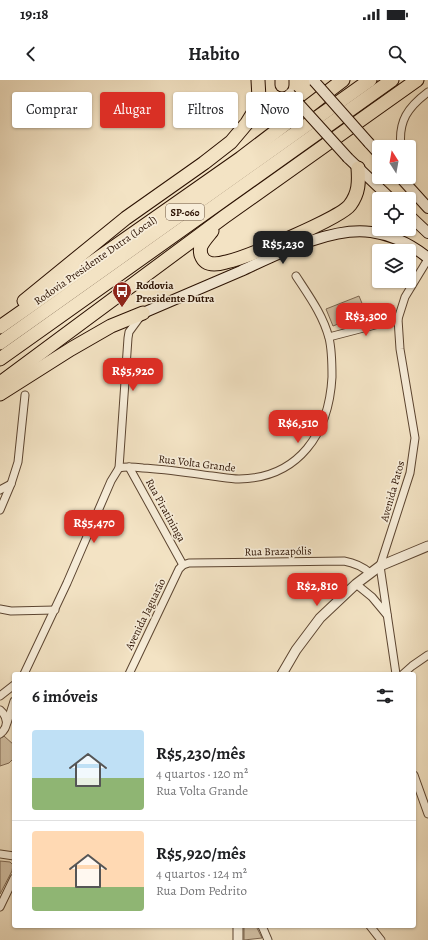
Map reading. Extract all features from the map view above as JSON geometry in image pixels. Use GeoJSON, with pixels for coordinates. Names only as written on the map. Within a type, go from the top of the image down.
{"type":"FeatureCollection","features":[{"type":"Feature","properties":{"kind":"highway"},"geometry":{"type":"LineString","coordinates":[[0,320],[126,218],[231,142],[248,123],[256,110],[259,98],[258,80]]}},
{"type":"Feature","properties":{"kind":"highway","name":"Rodovia Presidente Dutra (Local)"},"geometry":{"type":"LineString","coordinates":[[0,327],[241,158],[343,80]]}},
{"type":"Feature","properties":{"kind":"highway","name":"SP-060"},"geometry":{"type":"LineString","coordinates":[[0,343],[370,80]]}},
{"type":"Feature","properties":{"kind":"highway","name":"SP-060"},"geometry":{"type":"LineString","coordinates":[[0,359],[392,80]]}},
{"type":"Feature","properties":{"kind":"highway","name":"SP-060"},"geometry":{"type":"LineString","coordinates":[[0,383],[224,217],[417,80]]}},
{"type":"Feature","properties":{"kind":"highway"},"geometry":{"type":"LineString","coordinates":[[224,217],[200,247],[202,259],[206,263],[213,264],[227,262],[334,217],[349,207],[356,196],[359,184],[358,168]]}},
{"type":"Feature","properties":{"kind":"highway"},"geometry":{"type":"LineString","coordinates":[[0,394],[71,349],[111,326],[143,313]]}},
{"type":"Feature","properties":{"kind":"main road"},"geometry":{"type":"LineString","coordinates":[[314,81],[372,147]]}},
{"type":"Feature","properties":{"kind":"main road"},"geometry":{"type":"LineString","coordinates":[[283,85],[348,158],[384,192]]}},
{"type":"Feature","properties":{"kind":"main road"},"geometry":{"type":"LineString","coordinates":[[407,184],[428,208]]}},
{"type":"Feature","properties":{"kind":"main road"},"geometry":{"type":"LineString","coordinates":[[416,222],[428,233]]}},
{"type":"Feature","properties":{"kind":"main road"},"geometry":{"type":"LineString","coordinates":[[143,313],[299,246],[329,236],[351,232],[382,234],[400,240],[417,249],[428,259]]}},
{"type":"Feature","properties":{"kind":"street"},"geometry":{"type":"LineString","coordinates":[[400,140],[406,114],[411,106],[428,92]]}},
{"type":"Feature","properties":{"kind":"street","name":"Avenida Patos"},"geometry":{"type":"LineString","coordinates":[[396,672],[380,566],[410,473],[415,442],[415,432],[400,349],[398,319],[405,297],[428,259]]}},
{"type":"Feature","properties":{"kind":"street","name":"Rua Volta Grande"},"geometry":{"type":"LineString","coordinates":[[119,468],[129,467],[238,479],[260,477],[282,469],[300,456],[317,436],[327,411],[331,390],[332,369],[329,338],[318,311],[296,276]]}},
{"type":"Feature","properties":{"kind":"street"},"geometry":{"type":"LineString","coordinates":[[25,672],[55,610],[111,481],[119,468],[128,338],[129,332],[135,322],[143,313]]}},
{"type":"Feature","properties":{"kind":"street"},"geometry":{"type":"LineString","coordinates":[[329,338],[398,319]]}},
{"type":"Feature","properties":{"kind":"street"},"geometry":{"type":"LineString","coordinates":[[0,510],[18,462],[25,395]]}},
{"type":"Feature","properties":{"kind":"street","name":"Rua Piratininga"},"geometry":{"type":"LineString","coordinates":[[129,467],[183,565]]}},
{"type":"Feature","properties":{"kind":"street"},"geometry":{"type":"LineString","coordinates":[[0,490],[11,484]]}},
{"type":"Feature","properties":{"kind":"street"},"geometry":{"type":"LineString","coordinates":[[283,672],[296,650],[320,618],[356,584],[380,566],[428,546]]}},
{"type":"Feature","properties":{"kind":"street","name":"Rua Brazapólis"},"geometry":{"type":"LineString","coordinates":[[183,565],[189,563],[344,561],[363,567],[370,573]]}},
{"type":"Feature","properties":{"kind":"street","name":"Avenida Jaguarão"},"geometry":{"type":"LineString","coordinates":[[130,672],[179,569],[183,565]]}},
{"type":"Feature","properties":{"kind":"street"},"geometry":{"type":"LineString","coordinates":[[356,584],[372,598],[388,616]]}},
{"type":"Feature","properties":{"kind":"street"},"geometry":{"type":"LineString","coordinates":[[0,609],[11,611],[55,610]]}},
{"type":"Feature","properties":{"kind":"street"},"geometry":{"type":"LineString","coordinates":[[405,672],[428,655]]}},
{"type":"Feature","properties":{"kind":"street"},"geometry":{"type":"LineString","coordinates":[[0,696],[12,687]]}},
{"type":"Feature","properties":{"kind":"street"},"geometry":{"type":"LineString","coordinates":[[0,734],[5,728],[12,706]]}},
{"type":"Feature","properties":{"kind":"street"},"geometry":{"type":"LineString","coordinates":[[0,710],[4,714],[6,723]]}},
{"type":"Feature","properties":{"kind":"street"},"geometry":{"type":"LineString","coordinates":[[416,781],[428,814]]}},
{"type":"Feature","properties":{"kind":"street"},"geometry":{"type":"LineString","coordinates":[[0,854],[12,856]]}},
{"type":"Feature","properties":{"kind":"street"},"geometry":{"type":"LineString","coordinates":[[0,907],[12,882]]}},
{"type":"Feature","properties":{"kind":"street"},"geometry":{"type":"LineString","coordinates":[[238,928],[238,940]]}},
{"type":"Feature","properties":{"kind":"street"},"geometry":{"type":"LineString","coordinates":[[263,928],[268,940]]}},
{"type":"Feature","properties":{"kind":"street"},"geometry":{"type":"LineString","coordinates":[[372,928],[381,940]]}},
{"type":"Feature","properties":{"kind":"shaded area"},"geometry":{"type":"Polygon","coordinates":[[[359,296],[366,313],[333,326],[326,309],[359,296]]]}},
{"type":"Feature","properties":{"kind":"shaded area"},"geometry":{"type":"Polygon","coordinates":[[[4,736],[12,743],[12,760],[9,763],[0,766],[0,738],[4,736]]]}},
{"type":"Feature","properties":{"kind":"shaded area"},"geometry":{"type":"Polygon","coordinates":[[[0,861],[10,862],[12,864],[12,871],[0,894],[0,861]]]}},
{"type":"Feature","properties":{"kind":"shaded area"},"geometry":{"type":"Polygon","coordinates":[[[244,928],[257,928],[262,938],[244,940],[244,928]]]}},
{"type":"Feature","properties":{"kind":"place","name":"Rodovia Presidente Dutra"},"geometry":{"type":"Point","coordinates":[122,308]}}]}
